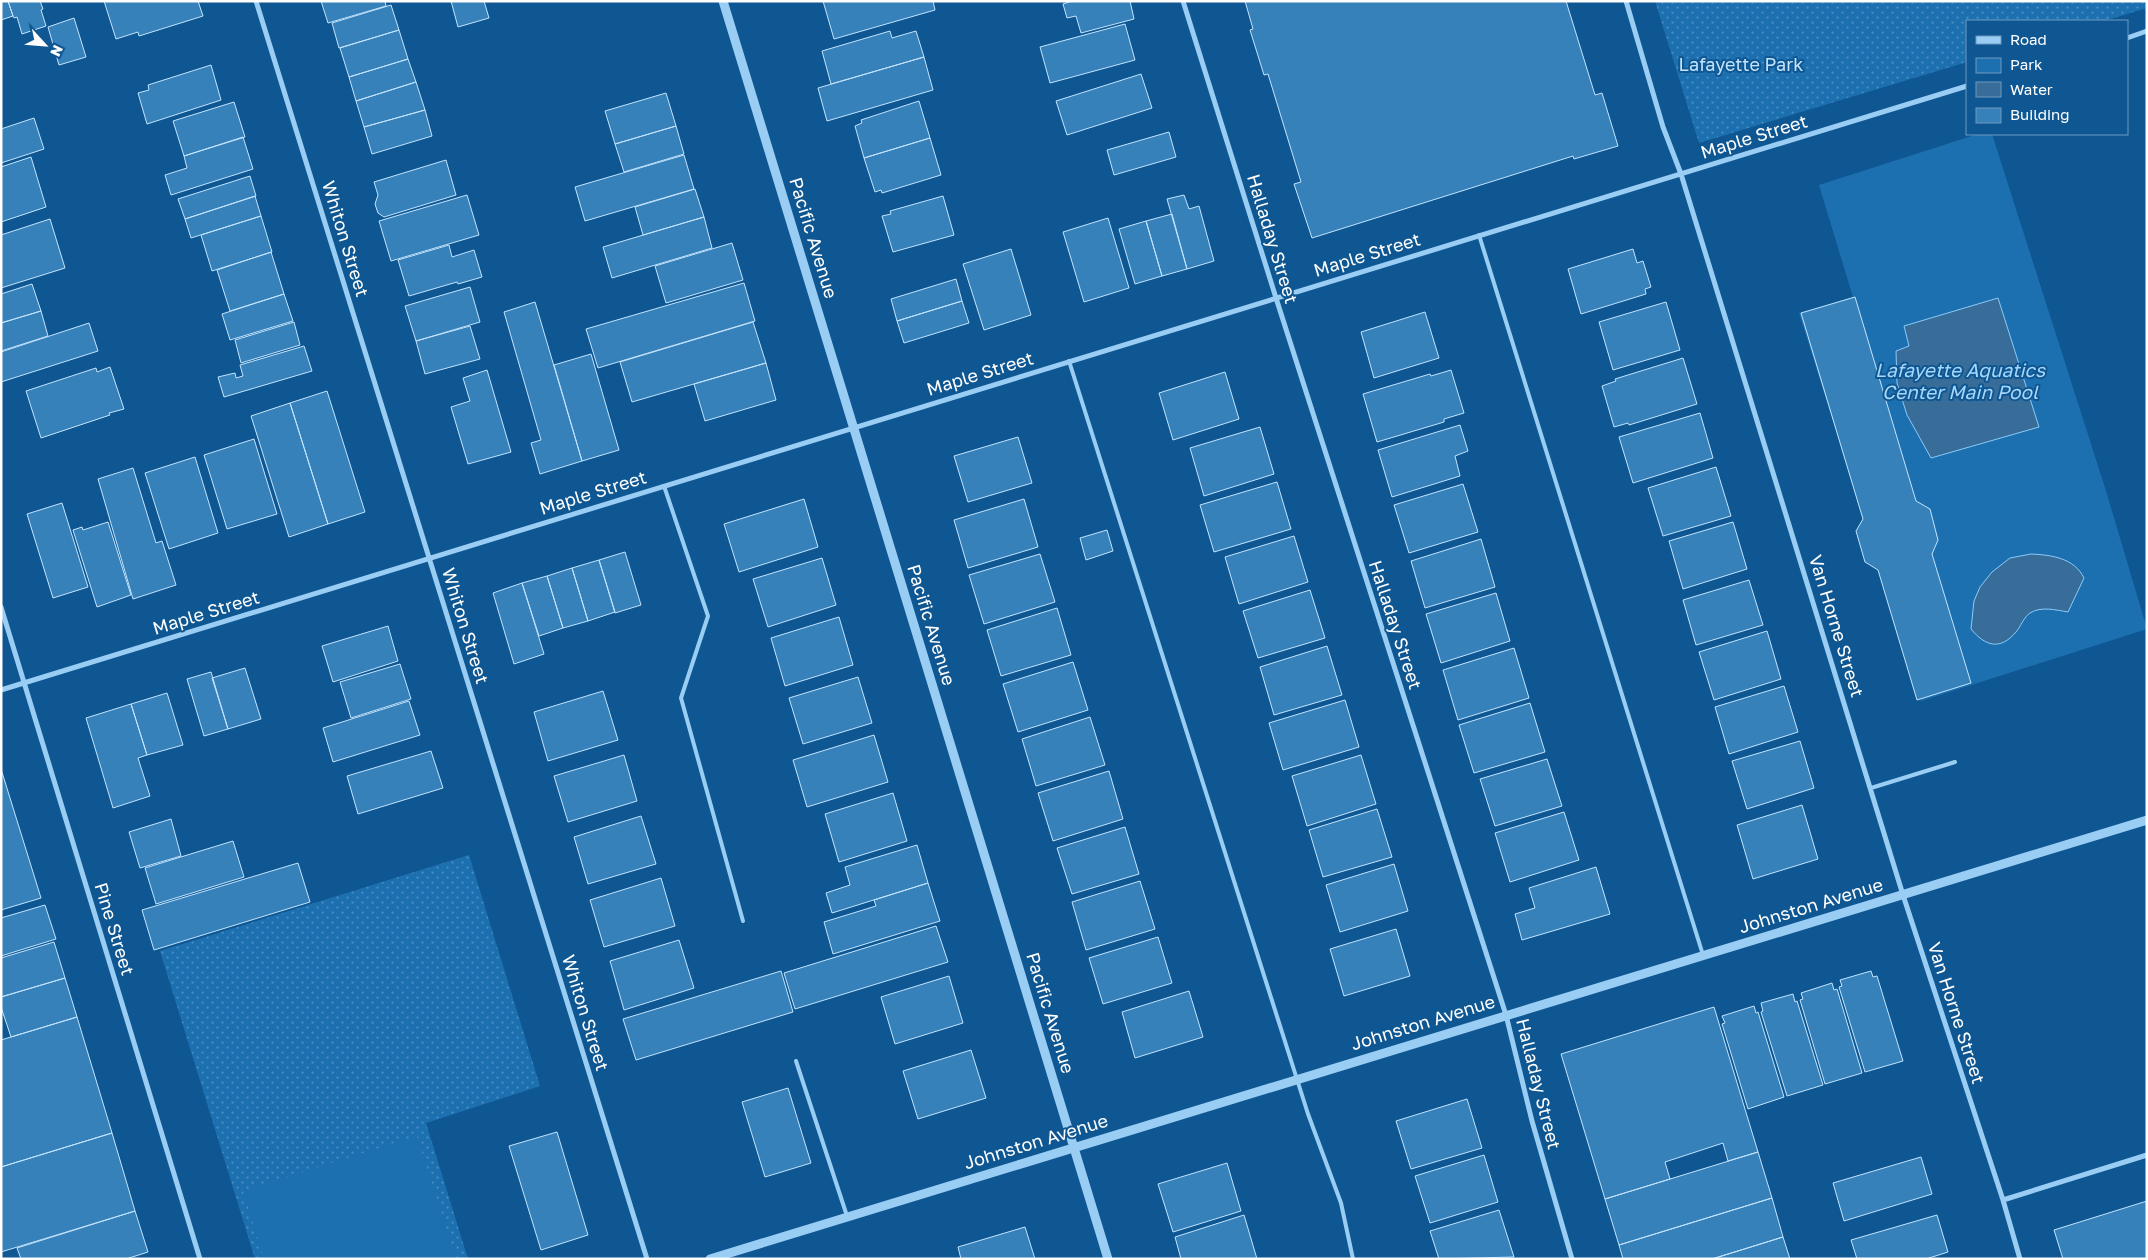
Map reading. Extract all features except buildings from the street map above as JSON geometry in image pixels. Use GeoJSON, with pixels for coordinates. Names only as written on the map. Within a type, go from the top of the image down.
{"type":"FeatureCollection","features":[{"type":"Feature","properties":{"kind":"street","name":"Whiton Street"},"geometry":{"type":"LineString","coordinates":[[256,1],[647,1259]]}},
{"type":"Feature","properties":{"kind":"street","name":"Pacific Avenue"},"geometry":{"type":"LineString","coordinates":[[723,1],[1108,1259]]}},
{"type":"Feature","properties":{"kind":"street","name":"Halladay Street"},"geometry":{"type":"LineString","coordinates":[[1183,1],[1276,298],[1506,1015],[1532,1121],[1572,1259]]}},
{"type":"Feature","properties":{"kind":"street","name":"Van Horne Street"},"geometry":{"type":"LineString","coordinates":[[1626,1],[1663,127],[1681,174],[1903,895],[2003,1200],[2020,1259]]}},
{"type":"Feature","properties":{"kind":"street"},"geometry":{"type":"LineString","coordinates":[[2128,38],[2147,32]]}},
{"type":"Feature","properties":{"kind":"street","name":"Maple Street"},"geometry":{"type":"LineString","coordinates":[[1,690],[1966,86]]}},
{"type":"Feature","properties":{"kind":"street","name":"Pine Street"},"geometry":{"type":"LineString","coordinates":[[1,607],[200,1259]]}},
{"type":"Feature","properties":{"kind":"street","name":"Johnston Avenue"},"geometry":{"type":"LineString","coordinates":[[710,1259],[2147,820]]}},
{"type":"Feature","properties":{"kind":"street"},"geometry":{"type":"LineString","coordinates":[[2003,1200],[2147,1155]]}},
{"type":"Feature","properties":{"kind":"lane"},"geometry":{"type":"LineString","coordinates":[[1479,236],[1703,955]]}},
{"type":"Feature","properties":{"kind":"lane"},"geometry":{"type":"LineString","coordinates":[[1069,361],[1308,1114],[1341,1203],[1353,1259]]}},
{"type":"Feature","properties":{"kind":"lane"},"geometry":{"type":"LineString","coordinates":[[664,486],[708,616],[681,698],[743,921]]}},
{"type":"Feature","properties":{"kind":"lane"},"geometry":{"type":"LineString","coordinates":[[1871,788],[1955,762]]}},
{"type":"Feature","properties":{"kind":"lane"},"geometry":{"type":"LineString","coordinates":[[796,1062],[847,1216]]}},
{"type":"Feature","properties":{"kind":"green space","name":"Lafayette Park"},"geometry":{"type":"Polygon","coordinates":[[[1655,1],[2147,1],[2147,8],[2107,20],[1966,20],[1966,62],[1699,143],[1655,1]]]}},
{"type":"Feature","properties":{"kind":"green space"},"geometry":{"type":"Polygon","coordinates":[[[1975,135],[1992,135],[2106,491],[2147,629],[1921,701],[1799,313],[1853,297],[1819,185],[1975,135]]]}},
{"type":"Feature","properties":{"kind":"green space"},"geometry":{"type":"Polygon","coordinates":[[[469,855],[540,1086],[426,1123],[468,1259],[255,1259],[160,951],[469,855]]]}},
{"type":"Feature","properties":{"kind":"green space"},"geometry":{"type":"Polygon","coordinates":[[[417,1136],[456,1259],[264,1259],[243,1191],[417,1136]]]}},
{"type":"Feature","properties":{"kind":"water","name":"Lafayette Aquatics Center Main Pool"},"geometry":{"type":"Polygon","coordinates":[[[1998,298],[2039,427],[1931,458],[1907,415],[1897,383],[1896,351],[1909,346],[1904,326],[1998,298]]]}},
{"type":"Feature","properties":{"kind":"water"},"geometry":{"type":"Polygon","coordinates":[[[2031,554],[2047,555],[2062,559],[2080,571],[2084,578],[2068,612],[2049,609],[2034,611],[2026,617],[2018,630],[2004,642],[1993,644],[1987,642],[1976,635],[1971,629],[1974,601],[1980,587],[1992,572],[2010,558],[2031,554]]]}}]}
